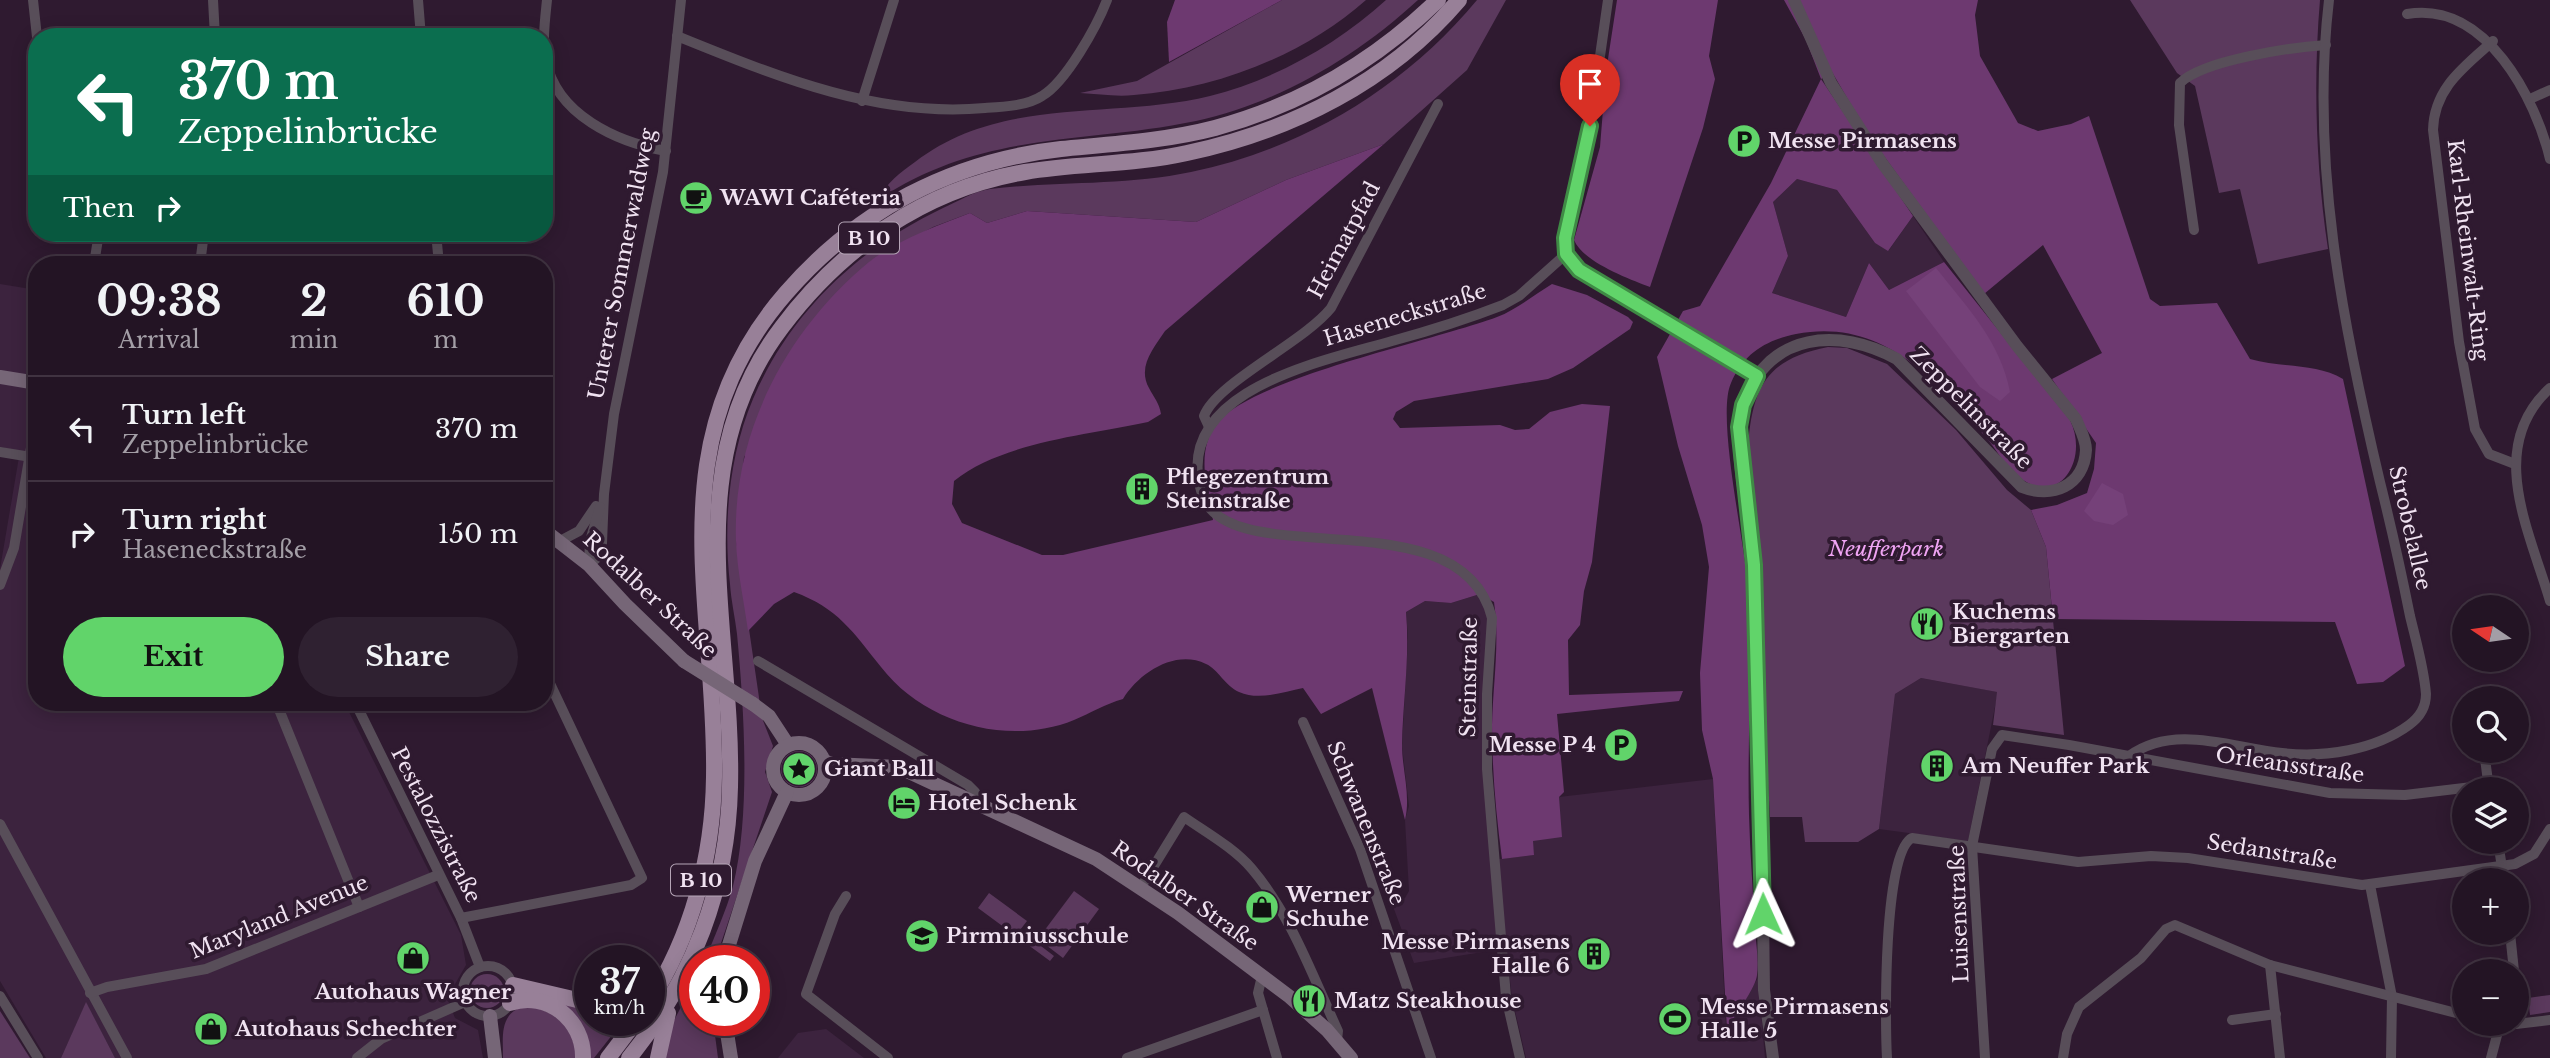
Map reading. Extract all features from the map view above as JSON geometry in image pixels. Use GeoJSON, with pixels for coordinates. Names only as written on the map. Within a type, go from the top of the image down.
{"type":"FeatureCollection","features":[{"type":"Feature","properties":{"kind":"highway","name":"B 10"},"geometry":{"type":"LineString","coordinates":[[665,973],[698,894],[713,797],[714,747],[700,534],[703,485],[716,422],[725,395],[762,324],[785,294],[824,253],[861,222],[931,183],[992,161],[1181,135],[1275,108],[1307,95],[1361,63],[1438,0]]}},
{"type":"Feature","properties":{"kind":"highway","name":"B 10"},"geometry":{"type":"LineString","coordinates":[[629,1058],[675,993],[702,936],[713,899],[729,813],[729,734],[716,537],[724,456],[741,400],[754,371],[777,332],[802,300],[872,236],[918,209],[965,187],[1027,172],[1183,154],[1246,138],[1317,110],[1374,76],[1404,54],[1459,0]]}},
{"type":"Feature","properties":{"kind":"highway"},"geometry":{"type":"LineString","coordinates":[[665,966],[673,958]]}},
{"type":"Feature","properties":{"kind":"highway"},"geometry":{"type":"LineString","coordinates":[[513,985],[574,999]]}},
{"type":"Feature","properties":{"kind":"highway"},"geometry":{"type":"LineString","coordinates":[[658,1058],[675,993]]}},
{"type":"Feature","properties":{"kind":"highway"},"geometry":{"type":"LineString","coordinates":[[510,1003],[536,1000],[559,1010],[577,1031],[583,1058]]}},
{"type":"Feature","properties":{"kind":"highway"},"geometry":{"type":"LineString","coordinates":[[608,1058],[625,1036]]}},
{"type":"Feature","properties":{"kind":"main road"},"geometry":{"type":"LineString","coordinates":[[0,377],[28,382]]}},
{"type":"Feature","properties":{"kind":"main road","name":"Rodalber Straße"},"geometry":{"type":"LineString","coordinates":[[553,535],[589,565],[684,661],[769,716],[788,745]]}},
{"type":"Feature","properties":{"kind":"main road"},"geometry":{"type":"LineString","coordinates":[[788,745],[810,745],[824,761],[823,778],[812,791],[804,794],[787,792],[775,780],[773,764],[781,749],[788,745]]}},
{"type":"Feature","properties":{"kind":"main road","name":"Rodalber Straße"},"geometry":{"type":"LineString","coordinates":[[824,761],[832,764],[898,767],[1096,859],[1141,887],[1262,976],[1316,1019],[1351,1058]]}},
{"type":"Feature","properties":{"kind":"main road","name":"Rodalber Straße"},"geometry":{"type":"LineString","coordinates":[[823,778],[831,774],[875,774],[924,779]]}},
{"type":"Feature","properties":{"kind":"main road"},"geometry":{"type":"LineString","coordinates":[[729,945],[757,854],[787,792]]}},
{"type":"Feature","properties":{"kind":"main road"},"geometry":{"type":"LineString","coordinates":[[490,1016],[495,1058]]}},
{"type":"Feature","properties":{"kind":"main road"},"geometry":{"type":"LineString","coordinates":[[727,1036],[730,1058]]}},
{"type":"Feature","properties":{"kind":"street"},"geometry":{"type":"LineString","coordinates":[[33,0],[36,28]]}},
{"type":"Feature","properties":{"kind":"street"},"geometry":{"type":"LineString","coordinates":[[213,0],[215,28]]}},
{"type":"Feature","properties":{"kind":"street"},"geometry":{"type":"LineString","coordinates":[[418,0],[420,28]]}},
{"type":"Feature","properties":{"kind":"street"},"geometry":{"type":"LineString","coordinates":[[547,0],[547,28]]}},
{"type":"Feature","properties":{"kind":"street","name":"Unterer Sommerwaldweg"},"geometry":{"type":"LineString","coordinates":[[589,565],[590,541],[604,494],[614,414],[646,267],[666,151],[681,0]]}},
{"type":"Feature","properties":{"kind":"street"},"geometry":{"type":"LineString","coordinates":[[862,101],[894,0]]}},
{"type":"Feature","properties":{"kind":"street"},"geometry":{"type":"LineString","coordinates":[[677,36],[792,81],[862,101],[940,110],[1018,103],[1042,96],[1051,88],[1095,26],[1107,0]]}},
{"type":"Feature","properties":{"kind":"street"},"geometry":{"type":"LineString","coordinates":[[1608,0],[1590,126],[1565,238],[1566,254],[1579,270],[1757,376]]}},
{"type":"Feature","properties":{"kind":"street","name":"Zeppelinstraße"},"geometry":{"type":"LineString","coordinates":[[1773,1058],[1764,990],[1754,565],[1740,438],[1743,405],[1757,376],[1767,364],[1801,343],[1815,339],[1866,344],[1904,366],[2022,487],[2040,493],[2052,492],[2069,484],[2079,472],[2086,451],[2085,439],[2076,419],[1963,275],[1853,120],[1831,83],[1794,0]]}},
{"type":"Feature","properties":{"kind":"street","name":"Strobelallee"},"geometry":{"type":"LineString","coordinates":[[2129,757],[2149,745],[2188,738],[2286,754],[2336,752],[2396,732],[2417,718],[2425,703],[2420,657],[2363,411],[2338,278],[2326,151],[2326,44],[2329,0]]}},
{"type":"Feature","properties":{"kind":"street"},"geometry":{"type":"LineString","coordinates":[[2407,14],[2429,8],[2455,14],[2474,23],[2493,41],[2530,99],[2550,159]]}},
{"type":"Feature","properties":{"kind":"street","name":"Karl-Rheinwalt-Ring"},"geometry":{"type":"LineString","coordinates":[[2493,41],[2448,83],[2436,107],[2433,130],[2459,342],[2475,429],[2489,454],[2515,464]]}},
{"type":"Feature","properties":{"kind":"street"},"geometry":{"type":"LineString","coordinates":[[2194,230],[2179,125],[2180,83],[2199,72],[2261,53],[2326,44]]}},
{"type":"Feature","properties":{"kind":"street"},"geometry":{"type":"LineString","coordinates":[[553,80],[567,102],[620,138],[666,151]]}},
{"type":"Feature","properties":{"kind":"street"},"geometry":{"type":"LineString","coordinates":[[2530,99],[2550,90]]}},
{"type":"Feature","properties":{"kind":"street","name":"Heimatpfad"},"geometry":{"type":"LineString","coordinates":[[1209,427],[1203,416],[1219,396],[1315,325],[1331,308],[1438,104]]}},
{"type":"Feature","properties":{"kind":"street","name":"Haseneckstraße"},"geometry":{"type":"LineString","coordinates":[[1209,427],[1243,395],[1285,374],[1503,305],[1519,296],[1566,254]]}},
{"type":"Feature","properties":{"kind":"street"},"geometry":{"type":"LineString","coordinates":[[2550,388],[2538,400],[2526,421],[2515,464],[2519,501],[2550,601]]}},
{"type":"Feature","properties":{"kind":"street","name":"Steinstraße"},"geometry":{"type":"LineString","coordinates":[[1209,427],[1199,464],[1203,497],[1210,510],[1222,520],[1261,531],[1416,551],[1446,560],[1466,575],[1483,595],[1492,618],[1487,694],[1487,769],[1506,997],[1520,1058]]}},
{"type":"Feature","properties":{"kind":"street"},"geometry":{"type":"LineString","coordinates":[[0,452],[28,456]]}},
{"type":"Feature","properties":{"kind":"street"},"geometry":{"type":"LineString","coordinates":[[0,584],[10,565],[28,480]]}},
{"type":"Feature","properties":{"kind":"street","name":"Unterer Sommerwaldweg"},"geometry":{"type":"LineString","coordinates":[[562,540],[579,531],[604,494]]}},
{"type":"Feature","properties":{"kind":"street","name":"Rodalber Straße"},"geometry":{"type":"LineString","coordinates":[[758,661],[968,785],[975,792],[973,801]]}},
{"type":"Feature","properties":{"kind":"street"},"geometry":{"type":"LineString","coordinates":[[461,918],[631,885],[642,878],[553,690]]}},
{"type":"Feature","properties":{"kind":"street"},"geometry":{"type":"LineString","coordinates":[[280,711],[359,907]]}},
{"type":"Feature","properties":{"kind":"street","name":"Pestalozzistraße"},"geometry":{"type":"LineString","coordinates":[[359,711],[461,918],[480,967]]}},
{"type":"Feature","properties":{"kind":"street","name":"Schwanenstraße"},"geometry":{"type":"LineString","coordinates":[[1303,722],[1360,849],[1431,1058]]}},
{"type":"Feature","properties":{"kind":"street","name":"Luisenstraße"},"geometry":{"type":"LineString","coordinates":[[1985,1058],[1972,846],[1992,749],[2002,735],[2129,757]]}},
{"type":"Feature","properties":{"kind":"street","name":"Orleansstraße"},"geometry":{"type":"LineString","coordinates":[[2129,757],[2330,793],[2405,795],[2452,791]]}},
{"type":"Feature","properties":{"kind":"street"},"geometry":{"type":"LineString","coordinates":[[1141,887],[1184,817],[1236,854],[1252,869],[1271,896],[1338,1031],[1337,1040]]}},
{"type":"Feature","properties":{"kind":"street"},"geometry":{"type":"LineString","coordinates":[[0,824],[127,1058]]}},
{"type":"Feature","properties":{"kind":"street","name":"Sedanstraße"},"geometry":{"type":"LineString","coordinates":[[1887,1058],[1887,941],[1904,844],[1916,838],[2089,863],[2151,856],[2188,858],[2370,885],[2523,862],[2534,854],[2550,829]]}},
{"type":"Feature","properties":{"kind":"street"},"geometry":{"type":"LineString","coordinates":[[2500,854],[2502,867]]}},
{"type":"Feature","properties":{"kind":"street","name":"Maryland Avenue"},"geometry":{"type":"LineString","coordinates":[[90,993],[107,987],[206,969],[438,875]]}},
{"type":"Feature","properties":{"kind":"street"},"geometry":{"type":"LineString","coordinates":[[2370,885],[2392,997],[2391,1058]]}},
{"type":"Feature","properties":{"kind":"street"},"geometry":{"type":"LineString","coordinates":[[846,896],[835,914],[806,994],[888,1058]]}},
{"type":"Feature","properties":{"kind":"street"},"geometry":{"type":"LineString","coordinates":[[2063,1058],[2067,1034],[2079,1007],[2102,986],[2141,958],[2166,929],[2175,925],[2270,965],[2452,1011]]}},
{"type":"Feature","properties":{"kind":"street"},"geometry":{"type":"LineString","coordinates":[[488,965],[504,971],[513,985],[510,1003],[505,1009],[490,1016],[476,1013],[465,1002],[465,981],[480,967],[488,965]]}},
{"type":"Feature","properties":{"kind":"street"},"geometry":{"type":"LineString","coordinates":[[2270,965],[2280,1058]]}},
{"type":"Feature","properties":{"kind":"street"},"geometry":{"type":"LineString","coordinates":[[1262,976],[1258,993],[1277,1058]]}},
{"type":"Feature","properties":{"kind":"street"},"geometry":{"type":"LineString","coordinates":[[0,996],[38,1058]]}},
{"type":"Feature","properties":{"kind":"street"},"geometry":{"type":"LineString","coordinates":[[357,1058],[380,1040],[465,1002]]}},
{"type":"Feature","properties":{"kind":"street"},"geometry":{"type":"LineString","coordinates":[[1127,1058],[1262,1010]]}},
{"type":"Feature","properties":{"kind":"street"},"geometry":{"type":"LineString","coordinates":[[2232,1020],[2276,1014]]}},
{"type":"Feature","properties":{"kind":"street"},"geometry":{"type":"LineString","coordinates":[[2529,1023],[2550,1020]]}},
{"type":"Feature","properties":{"kind":"street"},"geometry":{"type":"LineString","coordinates":[[2491,1058],[2497,1036]]}},
{"type":"Feature","properties":{"kind":"shaded area"},"geometry":{"type":"Polygon","coordinates":[[[1175,0],[1282,0],[1169,62],[1167,22],[1175,0]]]}},
{"type":"Feature","properties":{"kind":"shaded area"},"geometry":{"type":"Polygon","coordinates":[[[1617,0],[1718,0],[1709,56],[1715,79],[1703,128],[1650,287],[1596,262],[1579,248],[1574,240],[1600,147],[1606,72],[1617,0]]]}},
{"type":"Feature","properties":{"kind":"shaded area"},"geometry":{"type":"Polygon","coordinates":[[[1784,0],[1978,0],[1975,15],[1980,56],[2018,123],[2038,131],[2071,124],[2089,116],[2150,299],[2160,306],[2217,303],[2250,359],[2321,370],[2343,379],[2405,666],[2383,682],[2357,684],[2335,622],[2053,619],[2046,547],[2031,510],[2057,505],[2087,493],[2094,469],[2096,443],[2052,379],[2102,353],[2043,245],[1984,294],[1868,134],[1832,72],[1821,79],[1806,40],[1784,0]]]}},
{"type":"Feature","properties":{"kind":"shaded area"},"geometry":{"type":"Polygon","coordinates":[[[1821,79],[1913,216],[1888,251],[1875,243],[1837,190],[1797,179],[1773,202],[1788,256],[1772,293],[1846,317],[1869,263],[1889,290],[1944,262],[2070,420],[2076,451],[2073,465],[2057,484],[2045,487],[2032,485],[2013,472],[1985,436],[1925,374],[1880,344],[1854,335],[1827,331],[1796,334],[1775,340],[1749,356],[1736,373],[1727,399],[1727,423],[1748,587],[1749,815],[1758,964],[1756,981],[1727,1029],[1713,779],[1702,730],[1700,673],[1709,567],[1702,525],[1678,446],[1657,357],[1683,311],[1700,306],[1771,183],[1821,79]]]}},
{"type":"Feature","properties":{"kind":"shaded area"},"geometry":{"type":"Polygon","coordinates":[[[1384,144],[1165,331],[1148,358],[1145,372],[1161,414],[1148,422],[1046,442],[996,457],[954,481],[952,504],[962,523],[1042,555],[1063,555],[1213,520],[1205,470],[1207,444],[1211,433],[1218,422],[1238,406],[1268,390],[1348,362],[1497,317],[1552,284],[1587,295],[1628,317],[1633,322],[1630,329],[1573,368],[1548,379],[1414,401],[1396,412],[1393,419],[1400,428],[1500,425],[1515,430],[1529,429],[1550,412],[1582,404],[1610,406],[1592,562],[1584,591],[1580,625],[1568,640],[1569,695],[1683,691],[1679,701],[1557,714],[1564,792],[1559,797],[1562,837],[1533,841],[1534,855],[1502,859],[1492,742],[1496,617],[1494,602],[1480,594],[1451,603],[1425,601],[1406,612],[1407,661],[1402,744],[1407,801],[1405,820],[1372,688],[1321,714],[1303,688],[1271,695],[1247,695],[1234,689],[1206,664],[1182,659],[1159,666],[1148,673],[1138,680],[1123,699],[1074,720],[1049,728],[995,730],[969,725],[920,703],[881,667],[844,622],[809,598],[794,592],[774,604],[748,631],[736,541],[737,501],[744,461],[755,423],[770,386],[790,351],[813,319],[869,262],[904,240],[970,213],[987,223],[1027,211],[1196,222],[1286,180],[1384,144]]]}},
{"type":"Feature","properties":{"kind":"shaded area"},"geometry":{"type":"Polygon","coordinates":[[[1797,179],[1837,190],[1875,243],[1889,250],[1913,216],[1944,262],[1889,290],[1869,263],[1846,317],[1772,293],[1788,256],[1773,202],[1797,179]]]}},
{"type":"Feature","properties":{"kind":"shaded area"},"geometry":{"type":"Polygon","coordinates":[[[1936,268],[1981,326],[1999,357],[2010,392],[2000,401],[1980,387],[1906,291],[1936,268]]]}},
{"type":"Feature","properties":{"kind":"shaded area"},"geometry":{"type":"Polygon","coordinates":[[[0,284],[28,289],[28,711],[349,711],[461,935],[466,965],[447,998],[455,1018],[478,1030],[483,1058],[115,1058],[86,1003],[61,1058],[46,1058],[0,981],[0,569],[20,451],[0,447],[0,284]]]}},
{"type":"Feature","properties":{"kind":"shaded area"},"geometry":{"type":"Polygon","coordinates":[[[2102,483],[2123,494],[2128,515],[2113,525],[2094,521],[2084,511],[2102,483]]]}},
{"type":"Feature","properties":{"kind":"shaded area"},"geometry":{"type":"Polygon","coordinates":[[[1480,594],[1489,616],[1490,860],[1534,855],[1532,841],[1559,797],[1713,779],[1726,1027],[1758,978],[1765,1058],[1526,1058],[1512,998],[1507,953],[1489,951],[1414,963],[1391,901],[1405,898],[1409,891],[1405,820],[1409,806],[1402,746],[1408,638],[1406,612],[1425,601],[1451,603],[1480,594]]]}},
{"type":"Feature","properties":{"kind":"shaded area"},"geometry":{"type":"Polygon","coordinates":[[[1921,678],[1998,692],[1968,841],[1879,829],[1895,694],[1921,678]]]}},
{"type":"Feature","properties":{"kind":"shaded area"},"geometry":{"type":"Polygon","coordinates":[[[826,1029],[864,1058],[778,1058],[798,1033],[826,1029]]]}},
{"type":"Feature","properties":{"kind":"green space"},"geometry":{"type":"Polygon","coordinates":[[[1282,0],[1366,0],[1342,20],[1287,53],[1228,77],[1134,95],[1080,93],[1137,81],[1282,0]]]}},
{"type":"Feature","properties":{"kind":"green space"},"geometry":{"type":"Polygon","coordinates":[[[1386,0],[1418,0],[1342,59],[1257,103],[1196,121],[995,150],[957,161],[918,177],[879,199],[890,183],[915,162],[949,141],[984,127],[1020,118],[1058,113],[1172,103],[1234,89],[1304,58],[1347,31],[1386,0]]]}},
{"type":"Feature","properties":{"kind":"green space"},"geometry":{"type":"Polygon","coordinates":[[[1477,0],[1506,0],[1467,70],[1384,144],[1286,180],[1196,222],[1027,211],[987,223],[970,213],[933,227],[871,261],[744,457],[736,540],[762,718],[773,746],[765,772],[772,792],[720,945],[711,945],[733,886],[739,858],[744,794],[740,663],[727,537],[733,466],[745,421],[768,367],[807,311],[830,286],[883,242],[912,224],[978,192],[1166,176],[1191,172],[1273,148],[1349,110],[1384,87],[1448,32],[1477,0]]]}},
{"type":"Feature","properties":{"kind":"green space"},"geometry":{"type":"Polygon","coordinates":[[[2130,0],[2320,0],[2317,125],[2328,249],[2258,264],[2240,189],[2219,193],[2195,86],[2177,73],[2130,0]]]}},
{"type":"Feature","properties":{"kind":"green space","name":"Neufferpark"},"geometry":{"type":"Polygon","coordinates":[[[1828,347],[1847,348],[1887,364],[1956,430],[2007,490],[2031,510],[2046,547],[2064,735],[1993,725],[1997,692],[1921,678],[1895,694],[1879,829],[1858,842],[1805,842],[1802,817],[1770,817],[1748,445],[1750,424],[1759,391],[1777,368],[1807,352],[1828,347]]]}},
{"type":"Feature","properties":{"kind":"green space"},"geometry":{"type":"Polygon","coordinates":[[[799,751],[811,757],[817,769],[811,781],[799,787],[787,781],[781,769],[787,757],[799,751]]]}},
{"type":"Feature","properties":{"kind":"green space"},"geometry":{"type":"Polygon","coordinates":[[[1074,891],[1099,909],[1063,958],[1038,939],[1074,891]]]}},
{"type":"Feature","properties":{"kind":"green space"},"geometry":{"type":"Polygon","coordinates":[[[989,893],[1027,921],[1020,930],[1054,956],[1050,961],[978,908],[989,893]]]}},
{"type":"Feature","properties":{"kind":"green space"},"geometry":{"type":"Polygon","coordinates":[[[487,974],[499,979],[504,991],[499,1003],[487,1008],[475,1003],[470,991],[475,979],[487,974]]]}},
{"type":"Feature","properties":{"kind":"green space"},"geometry":{"type":"Polygon","coordinates":[[[2550,995],[2550,1012],[2530,1015],[2529,998],[2550,995]]]}},
{"type":"Feature","properties":{"kind":"green space"},"geometry":{"type":"Polygon","coordinates":[[[86,1002],[115,1058],[61,1058],[86,1002]]]}},
{"type":"Feature","properties":{"kind":"green space"},"geometry":{"type":"Polygon","coordinates":[[[560,1002],[574,1005],[574,1029],[560,1002]]]}},
{"type":"Feature","properties":{"kind":"green space"},"geometry":{"type":"Polygon","coordinates":[[[524,1006],[544,1011],[561,1022],[572,1038],[576,1058],[503,1058],[506,1020],[510,1014],[524,1006]]]}},
{"type":"Feature","properties":{"kind":"green space"},"geometry":{"type":"Polygon","coordinates":[[[0,1011],[30,1058],[0,1058],[0,1011]]]}},
{"type":"Feature","properties":{"kind":"green space"},"geometry":{"type":"Polygon","coordinates":[[[679,1011],[679,1036],[715,1036],[718,1058],[663,1058],[668,1032],[679,1011]]]}},
{"type":"Feature","properties":{"kind":"green space"},"geometry":{"type":"Polygon","coordinates":[[[578,1036],[611,1036],[594,1058],[589,1058],[578,1036]]]}},
{"type":"Feature","properties":{"kind":"place","name":"Messe Pirmasens"},"geometry":{"type":"Point","coordinates":[1744,141]}},
{"type":"Feature","properties":{"kind":"place","name":"WAWI Caféteria"},"geometry":{"type":"Point","coordinates":[696,198]}},
{"type":"Feature","properties":{"kind":"place","name":"Pflegezentrum Steinstraße"},"geometry":{"type":"Point","coordinates":[1142,489]}},
{"type":"Feature","properties":{"kind":"place","name":"Kuchems Biergarten"},"geometry":{"type":"Point","coordinates":[1927,624]}},
{"type":"Feature","properties":{"kind":"place","name":"Messe P 4"},"geometry":{"type":"Point","coordinates":[1621,745]}},
{"type":"Feature","properties":{"kind":"place","name":"Am Neuffer Park"},"geometry":{"type":"Point","coordinates":[1937,766]}},
{"type":"Feature","properties":{"kind":"place","name":"Giant Ball"},"geometry":{"type":"Point","coordinates":[799,769]}},
{"type":"Feature","properties":{"kind":"place","name":"Hotel Schenk"},"geometry":{"type":"Point","coordinates":[904,803]}},
{"type":"Feature","properties":{"kind":"place","name":"Werner Schuhe"},"geometry":{"type":"Point","coordinates":[1262,907]}},
{"type":"Feature","properties":{"kind":"place","name":"Pirminiusschule"},"geometry":{"type":"Point","coordinates":[922,936]}},
{"type":"Feature","properties":{"kind":"place","name":"Messe Pirmasens Halle 6"},"geometry":{"type":"Point","coordinates":[1594,954]}},
{"type":"Feature","properties":{"kind":"place","name":"Autohaus Wagner"},"geometry":{"type":"Point","coordinates":[413,958]}},
{"type":"Feature","properties":{"kind":"place","name":"Matz Steakhouse"},"geometry":{"type":"Point","coordinates":[1309,1001]}},
{"type":"Feature","properties":{"kind":"place","name":"Messe Pirmasens Halle 5"},"geometry":{"type":"Point","coordinates":[1675,1019]}},
{"type":"Feature","properties":{"kind":"place","name":"Autohaus Schechter"},"geometry":{"type":"Point","coordinates":[211,1029]}},
{"type":"Feature","properties":{"kind":"route"},"geometry":{"type":"LineString","coordinates":[[1590,126],[1565,238],[1564,247],[1568,260],[1579,270],[1757,376],[1743,405],[1739,427],[1754,565],[1763,914]]}}]}
